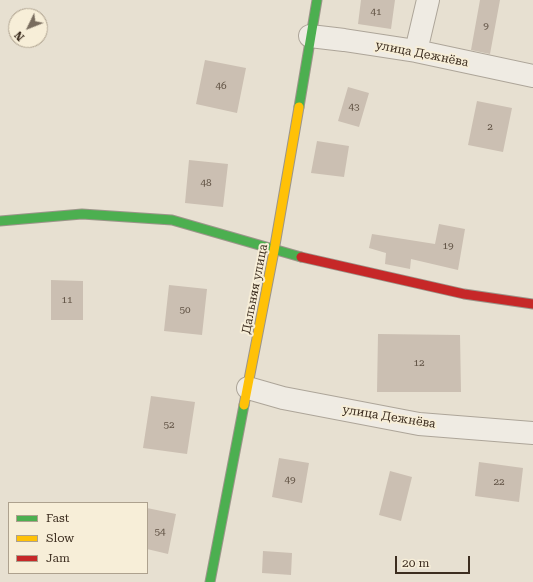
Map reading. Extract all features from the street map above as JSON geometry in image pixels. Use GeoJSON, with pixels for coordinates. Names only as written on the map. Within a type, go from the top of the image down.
{"type":"FeatureCollection","features":[{"type":"Feature","properties":{"kind":"main road","name":"Дальняя улица"},"geometry":{"type":"LineString","coordinates":[[210,582],[274,251],[317,0]]}},
{"type":"Feature","properties":{"kind":"main road"},"geometry":{"type":"LineString","coordinates":[[0,221],[82,214],[172,220],[314,262],[464,294],[533,304]]}},
{"type":"Feature","properties":{"kind":"street"},"geometry":{"type":"LineString","coordinates":[[416,51],[428,0]]}},
{"type":"Feature","properties":{"kind":"street","name":"улица Дежнёва"},"geometry":{"type":"LineString","coordinates":[[310,36],[416,51],[533,76]]}},
{"type":"Feature","properties":{"kind":"street","name":"улица Дежнёва"},"geometry":{"type":"LineString","coordinates":[[248,388],[284,398],[419,424],[533,433]]}},
{"type":"Feature","properties":{"kind":"building"},"geometry":{"type":"Polygon","coordinates":[[[361,0],[395,0],[391,29],[358,24],[361,0]]]}},
{"type":"Feature","properties":{"kind":"building"},"geometry":{"type":"Polygon","coordinates":[[[480,0],[500,0],[490,54],[471,50],[480,0]]]}},
{"type":"Feature","properties":{"kind":"building"},"geometry":{"type":"Polygon","coordinates":[[[205,60],[246,68],[237,113],[196,104],[205,60]]]}},
{"type":"Feature","properties":{"kind":"building"},"geometry":{"type":"Polygon","coordinates":[[[348,87],[369,93],[359,127],[338,121],[348,87]]]}},
{"type":"Feature","properties":{"kind":"building"},"geometry":{"type":"Polygon","coordinates":[[[477,101],[512,108],[503,152],[468,145],[477,101]]]}},
{"type":"Feature","properties":{"kind":"building"},"geometry":{"type":"Polygon","coordinates":[[[317,141],[349,146],[344,177],[311,173],[317,141]]]}},
{"type":"Feature","properties":{"kind":"building"},"geometry":{"type":"Polygon","coordinates":[[[189,160],[228,164],[223,207],[185,203],[189,160]]]}},
{"type":"Feature","properties":{"kind":"building"},"geometry":{"type":"Polygon","coordinates":[[[439,224],[465,229],[458,270],[411,259],[410,269],[385,264],[386,253],[369,248],[372,234],[435,244],[439,224]]]}},
{"type":"Feature","properties":{"kind":"building"},"geometry":{"type":"Polygon","coordinates":[[[51,280],[83,281],[83,320],[51,320],[51,280]]]}},
{"type":"Feature","properties":{"kind":"building"},"geometry":{"type":"Polygon","coordinates":[[[169,285],[207,289],[202,335],[164,331],[169,285]]]}},
{"type":"Feature","properties":{"kind":"building"},"geometry":{"type":"Polygon","coordinates":[[[378,334],[460,335],[461,392],[377,392],[378,334]]]}},
{"type":"Feature","properties":{"kind":"building"},"geometry":{"type":"Polygon","coordinates":[[[151,396],[195,402],[187,454],[143,448],[151,396]]]}},
{"type":"Feature","properties":{"kind":"building"},"geometry":{"type":"Polygon","coordinates":[[[279,458],[309,463],[302,503],[272,497],[279,458]]]}},
{"type":"Feature","properties":{"kind":"building"},"geometry":{"type":"Polygon","coordinates":[[[479,462],[523,468],[519,502],[475,496],[479,462]]]}},
{"type":"Feature","properties":{"kind":"building"},"geometry":{"type":"Polygon","coordinates":[[[390,471],[412,477],[401,521],[379,515],[390,471]]]}},
{"type":"Feature","properties":{"kind":"building"},"geometry":{"type":"Polygon","coordinates":[[[148,508],[176,514],[168,554],[148,549],[148,508]]]}},
{"type":"Feature","properties":{"kind":"building"},"geometry":{"type":"Polygon","coordinates":[[[263,551],[292,553],[291,575],[262,573],[263,551]]]}},
{"type":"Feature","properties":{"kind":"traffic: fast"},"geometry":{"type":"LineString","coordinates":[[299,107],[317,0]]}},
{"type":"Feature","properties":{"kind":"traffic: fast"},"geometry":{"type":"LineString","coordinates":[[0,221],[82,214],[172,220],[301,257]]}},
{"type":"Feature","properties":{"kind":"traffic: fast"},"geometry":{"type":"LineString","coordinates":[[210,582],[244,405]]}},
{"type":"Feature","properties":{"kind":"traffic: slow"},"geometry":{"type":"LineString","coordinates":[[244,405],[274,251],[299,107]]}},
{"type":"Feature","properties":{"kind":"traffic: jam"},"geometry":{"type":"LineString","coordinates":[[301,257],[464,294],[533,304]]}}]}
